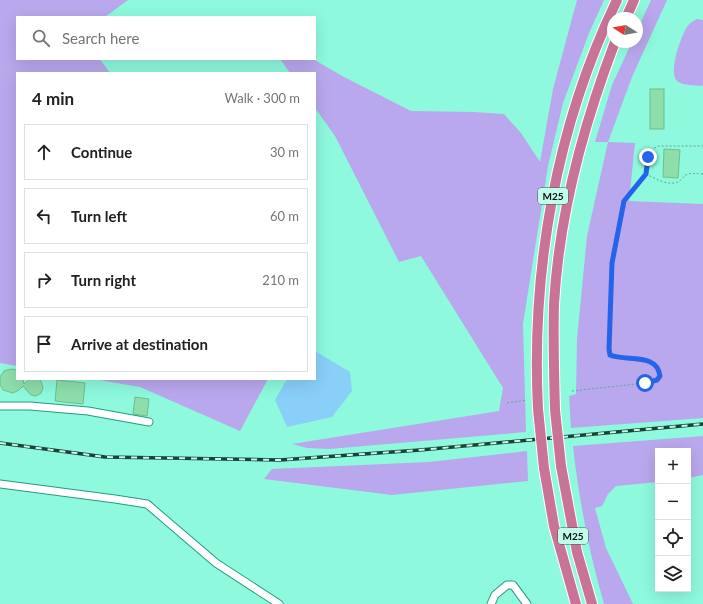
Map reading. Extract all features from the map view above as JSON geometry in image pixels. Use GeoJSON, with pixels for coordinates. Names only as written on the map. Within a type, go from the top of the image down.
{"type":"FeatureCollection","features":[{"type":"Feature","properties":{"kind":"highway","name":"M25"},"geometry":{"type":"LineString","coordinates":[[576,604],[554,526],[544,468],[538,409],[537,358],[539,299],[553,198],[564,148],[578,100],[595,51],[617,0]]}},
{"type":"Feature","properties":{"kind":"highway"},"geometry":{"type":"LineString","coordinates":[[629,12],[634,0]]}},
{"type":"Feature","properties":{"kind":"highway","name":"M25"},"geometry":{"type":"LineString","coordinates":[[592,604],[577,552],[561,466],[555,410],[553,357],[554,303],[562,236],[574,170],[597,92],[613,48]]}},
{"type":"Feature","properties":{"kind":"lane"},"geometry":{"type":"LineString","coordinates":[[0,406],[30,406],[88,411],[149,422]]}},
{"type":"Feature","properties":{"kind":"lane"},"geometry":{"type":"LineString","coordinates":[[0,484],[147,504],[216,563],[279,604]]}},
{"type":"Feature","properties":{"kind":"lane"},"geometry":{"type":"LineString","coordinates":[[491,604],[495,595],[507,585],[513,585],[527,604]]}},
{"type":"Feature","properties":{"kind":"path"},"geometry":{"type":"LineString","coordinates":[[572,391],[645,383],[657,380],[660,376],[659,369],[653,363],[610,355],[612,263],[624,201],[646,174],[650,151],[658,146],[703,146]]}},
{"type":"Feature","properties":{"kind":"path"},"geometry":{"type":"LineString","coordinates":[[646,174],[657,180],[670,183],[680,181],[690,173],[703,174]]}},
{"type":"Feature","properties":{"kind":"path"},"geometry":{"type":"LineString","coordinates":[[507,403],[527,400]]}},
{"type":"Feature","properties":{"kind":"shaded area"},"geometry":{"type":"Polygon","coordinates":[[[0,0],[128,0],[106,16],[16,16],[16,60],[101,60],[109,72],[16,72],[16,366],[0,363],[0,0]]]}},
{"type":"Feature","properties":{"kind":"shaded area"},"geometry":{"type":"Polygon","coordinates":[[[577,0],[604,0],[589,33],[563,103],[548,166],[523,324],[526,432],[329,449],[307,448],[292,444],[499,411],[503,388],[421,256],[399,262],[335,136],[316,109],[316,72],[289,72],[281,60],[315,60],[344,77],[411,111],[504,114],[521,133],[540,162],[553,89],[577,0]]]}},
{"type":"Feature","properties":{"kind":"shaded area"},"geometry":{"type":"Polygon","coordinates":[[[651,0],[667,0],[632,77],[608,142],[595,142],[612,85],[629,48],[643,48],[643,18],[651,0]]]}},
{"type":"Feature","properties":{"kind":"shaded area"},"geometry":{"type":"Polygon","coordinates":[[[697,19],[703,20],[702,86],[685,85],[679,83],[675,76],[674,70],[676,54],[684,32],[689,24],[697,19]]]}},
{"type":"Feature","properties":{"kind":"shaded area"},"geometry":{"type":"Polygon","coordinates":[[[608,142],[635,143],[629,201],[703,204],[703,418],[571,428],[569,396],[576,394],[577,339],[587,236],[608,142]]]}},
{"type":"Feature","properties":{"kind":"shaded area"},"geometry":{"type":"Polygon","coordinates":[[[99,380],[267,380],[240,431],[140,387],[99,380]]]}},
{"type":"Feature","properties":{"kind":"shaded area"},"geometry":{"type":"Polygon","coordinates":[[[703,436],[703,475],[691,477],[691,448],[655,448],[655,482],[616,486],[608,494],[602,506],[595,508],[606,548],[633,604],[604,604],[585,526],[573,446],[703,436]]]}},
{"type":"Feature","properties":{"kind":"shaded area"},"geometry":{"type":"Polygon","coordinates":[[[527,451],[528,481],[392,495],[264,479],[272,469],[429,462],[527,451]]]}},
{"type":"Feature","properties":{"kind":"water"},"geometry":{"type":"Polygon","coordinates":[[[316,352],[350,372],[352,391],[332,417],[287,427],[275,400],[286,380],[316,380],[316,352]]]}},
{"type":"Feature","properties":{"kind":"building"},"geometry":{"type":"Polygon","coordinates":[[[650,89],[664,89],[664,129],[650,129],[650,89]]]}},
{"type":"Feature","properties":{"kind":"building"},"geometry":{"type":"Polygon","coordinates":[[[664,149],[680,150],[678,178],[663,177],[664,149]]]}},
{"type":"Feature","properties":{"kind":"building"},"geometry":{"type":"Polygon","coordinates":[[[11,369],[16,370],[16,380],[23,380],[24,384],[29,380],[40,380],[43,388],[41,393],[36,396],[31,395],[23,386],[13,393],[3,390],[0,384],[0,377],[4,371],[11,369]]]}},
{"type":"Feature","properties":{"kind":"building"},"geometry":{"type":"Polygon","coordinates":[[[57,380],[85,383],[83,404],[55,401],[57,380]]]}},
{"type":"Feature","properties":{"kind":"building"},"geometry":{"type":"Polygon","coordinates":[[[135,397],[149,399],[147,416],[133,414],[135,397]]]}},
{"type":"Feature","properties":{"kind":"railway"},"geometry":{"type":"LineString","coordinates":[[0,443],[105,457],[280,460],[420,450],[703,424]]}},
{"type":"Feature","properties":{"kind":"route"},"geometry":{"type":"LineString","coordinates":[[645,383],[657,380],[660,376],[659,369],[653,363],[624,357],[616,357],[610,355],[609,349],[612,263],[624,201],[646,174],[648,157]]}}]}
